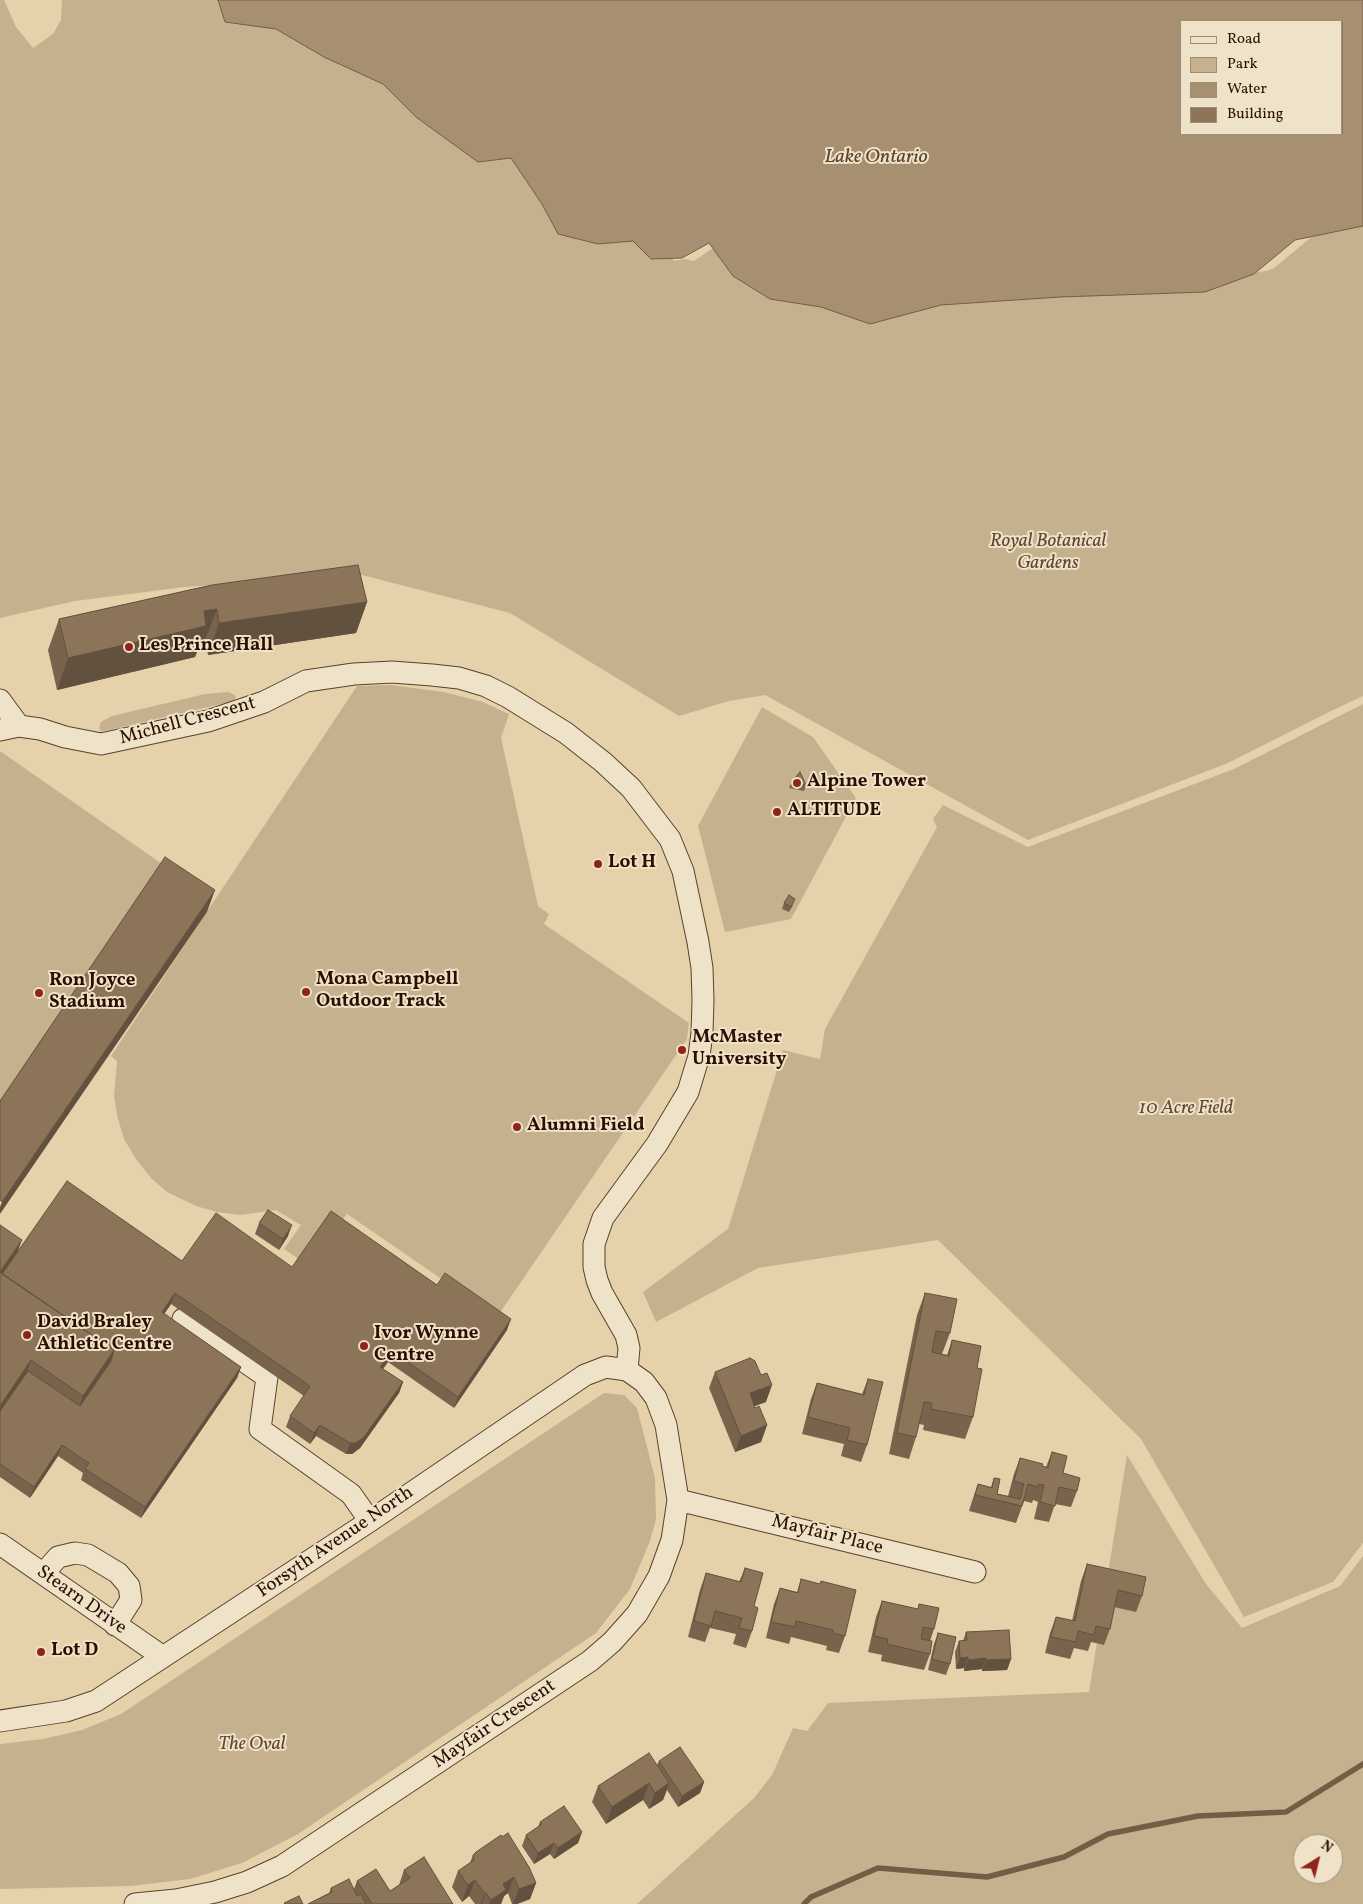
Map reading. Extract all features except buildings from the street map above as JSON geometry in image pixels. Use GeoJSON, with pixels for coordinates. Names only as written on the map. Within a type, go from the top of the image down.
{"type":"FeatureCollection","features":[{"type":"Feature","properties":{"kind":"street","name":"Michell Crescent"},"geometry":{"type":"LineString","coordinates":[[9,728],[40,729],[64,737],[101,744],[208,721],[264,702],[306,681],[354,674],[392,672],[432,674],[459,678],[486,686],[545,719],[566,732],[631,788],[670,840],[683,871],[702,968],[702,1033],[699,1056],[691,1084],[679,1109],[657,1144],[603,1218],[594,1244],[594,1266],[597,1280],[602,1293],[626,1335],[629,1348],[627,1370]]}},
{"type":"Feature","properties":{"kind":"street"},"geometry":{"type":"LineString","coordinates":[[0,700],[9,728]]}},
{"type":"Feature","properties":{"kind":"street"},"geometry":{"type":"LineString","coordinates":[[182,1319],[267,1377],[260,1429],[351,1494],[370,1521]]}},
{"type":"Feature","properties":{"kind":"street","name":"Forsyth Avenue North"},"geometry":{"type":"LineString","coordinates":[[0,1722],[66,1711],[96,1701],[370,1521],[585,1375],[606,1367],[627,1370]]}},
{"type":"Feature","properties":{"kind":"street","name":"Mayfair Crescent"},"geometry":{"type":"LineString","coordinates":[[135,1904],[176,1900],[214,1892],[247,1882],[282,1866],[590,1661],[612,1642],[637,1614],[659,1576],[672,1540],[678,1500],[666,1425],[656,1398],[644,1382],[627,1370]]}},
{"type":"Feature","properties":{"kind":"street","name":"Mayfair Place"},"geometry":{"type":"LineString","coordinates":[[678,1500],[976,1572]]}},
{"type":"Feature","properties":{"kind":"street","name":"Stearn Drive"},"geometry":{"type":"LineString","coordinates":[[0,1544],[163,1657]]}},
{"type":"Feature","properties":{"kind":"street"},"geometry":{"type":"LineString","coordinates":[[43,1574],[58,1557],[75,1553],[88,1555],[118,1573],[129,1586],[131,1600],[115,1624]]}},
{"type":"Feature","properties":{"kind":"green space","name":"Royal Botanical Gardens"},"geometry":{"type":"Polygon","coordinates":[[[0,0],[4,0],[16,27],[33,48],[53,34],[61,20],[62,0],[279,0],[652,235],[670,253],[674,261],[684,259],[694,261],[729,237],[1225,276],[1266,271],[1274,268],[1315,234],[1363,224],[1363,696],[1228,763],[1028,840],[765,695],[729,701],[679,716],[510,613],[358,574],[185,587],[75,601],[0,618],[0,0]]]}},
{"type":"Feature","properties":{"kind":"green space"},"geometry":{"type":"Polygon","coordinates":[[[390,685],[444,692],[483,702],[509,714],[501,738],[538,906],[549,914],[544,924],[689,1023],[687,1039],[497,1317],[347,1214],[336,1229],[300,1260],[284,1249],[301,1225],[276,1210],[240,1215],[217,1212],[196,1206],[167,1192],[151,1178],[136,1159],[124,1139],[114,1097],[117,1061],[111,1056],[357,686],[390,685]]]}},
{"type":"Feature","properties":{"kind":"green space"},"geometry":{"type":"Polygon","coordinates":[[[229,692],[236,696],[234,701],[109,730],[101,731],[99,728],[101,722],[112,716],[205,694],[229,692]]]}},
{"type":"Feature","properties":{"kind":"green space","name":"10 Acre Field"},"geometry":{"type":"Polygon","coordinates":[[[1363,704],[1363,1543],[1333,1582],[1244,1617],[1141,1439],[938,1240],[758,1268],[656,1322],[643,1292],[728,1229],[783,1050],[820,1059],[825,1029],[937,827],[933,819],[943,805],[1028,847],[1234,769],[1363,704]]]}},
{"type":"Feature","properties":{"kind":"green space","name":"ALTITUDE"},"geometry":{"type":"Polygon","coordinates":[[[762,707],[813,737],[856,798],[791,919],[725,932],[698,826],[762,707]]]}},
{"type":"Feature","properties":{"kind":"green space","name":"Ron Joyce Stadium"},"geometry":{"type":"Polygon","coordinates":[[[0,751],[165,866],[0,1108],[0,751]]]}},
{"type":"Feature","properties":{"kind":"green space","name":"The Oval"},"geometry":{"type":"Polygon","coordinates":[[[604,1393],[624,1395],[637,1408],[655,1478],[656,1519],[650,1541],[630,1589],[596,1633],[298,1834],[242,1863],[190,1879],[131,1886],[0,1889],[0,1744],[43,1739],[82,1730],[121,1714],[604,1393]]]}},
{"type":"Feature","properties":{"kind":"green space"},"geometry":{"type":"Polygon","coordinates":[[[1127,1455],[1206,1584],[1242,1628],[1340,1586],[1363,1556],[1363,1904],[637,1904],[754,1798],[772,1775],[793,1728],[807,1731],[828,1703],[1089,1692],[1127,1455]]]}},
{"type":"Feature","properties":{"kind":"water","name":"Lake Ontario"},"geometry":{"type":"Polygon","coordinates":[[[218,0],[1363,0],[1363,226],[1295,240],[1254,274],[1205,292],[1060,297],[941,305],[870,324],[821,307],[770,299],[733,276],[709,243],[682,258],[651,259],[633,241],[598,244],[558,234],[542,204],[511,158],[478,162],[416,117],[383,84],[324,57],[276,29],[225,22],[218,0]]]}},
{"type":"Feature","properties":{"kind":"waterway"},"geometry":{"type":"LineString","coordinates":[[804,1904],[811,1897],[878,1868],[987,1877],[1064,1857],[1108,1834],[1198,1816],[1286,1812],[1363,1764]]}},
{"type":"Feature","properties":{"kind":"place","name":"Les Prince Hall"},"geometry":{"type":"Point","coordinates":[129,647]}},
{"type":"Feature","properties":{"kind":"place","name":"Alpine Tower"},"geometry":{"type":"Point","coordinates":[797,783]}},
{"type":"Feature","properties":{"kind":"place","name":"ALTITUDE"},"geometry":{"type":"Point","coordinates":[777,812]}},
{"type":"Feature","properties":{"kind":"place","name":"Lot H"},"geometry":{"type":"Point","coordinates":[598,864]}},
{"type":"Feature","properties":{"kind":"place","name":"Mona Campbell Outdoor Track"},"geometry":{"type":"Point","coordinates":[306,992]}},
{"type":"Feature","properties":{"kind":"place","name":"Ron Joyce Stadium"},"geometry":{"type":"Point","coordinates":[39,993]}},
{"type":"Feature","properties":{"kind":"place","name":"McMaster University"},"geometry":{"type":"Point","coordinates":[682,1050]}},
{"type":"Feature","properties":{"kind":"place","name":"Alumni Field"},"geometry":{"type":"Point","coordinates":[517,1127]}},
{"type":"Feature","properties":{"kind":"place","name":"David Braley Athletic Centre"},"geometry":{"type":"Point","coordinates":[27,1335]}},
{"type":"Feature","properties":{"kind":"place","name":"Ivor Wynne Centre"},"geometry":{"type":"Point","coordinates":[364,1346]}},
{"type":"Feature","properties":{"kind":"place","name":"Lot D"},"geometry":{"type":"Point","coordinates":[41,1652]}}]}
